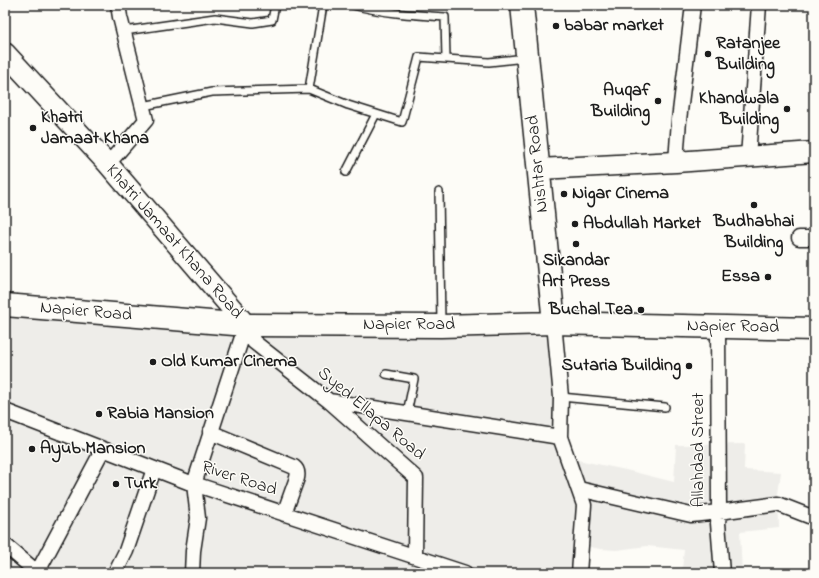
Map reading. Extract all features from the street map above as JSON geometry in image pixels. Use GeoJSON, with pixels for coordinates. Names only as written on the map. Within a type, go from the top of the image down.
{"type":"FeatureCollection","features":[{"type":"Feature","properties":{"kind":"main road","name":"Nishtar Road"},"geometry":{"type":"LineString","coordinates":[[522,5],[554,324]]}},
{"type":"Feature","properties":{"kind":"main road","name":"Napier Road"},"geometry":{"type":"LineString","coordinates":[[5,306],[246,324],[441,326],[554,324],[814,329]]}},
{"type":"Feature","properties":{"kind":"street"},"geometry":{"type":"LineString","coordinates":[[108,164],[146,120],[118,5]]}},
{"type":"Feature","properties":{"kind":"street"},"geometry":{"type":"LineString","coordinates":[[676,162],[679,120],[693,5]]}},
{"type":"Feature","properties":{"kind":"street"},"geometry":{"type":"LineString","coordinates":[[748,157],[759,5]]}},
{"type":"Feature","properties":{"kind":"street","name":"Khatri Jamaat Khana Road"},"geometry":{"type":"LineString","coordinates":[[5,53],[108,164],[246,324]]}},
{"type":"Feature","properties":{"kind":"street"},"geometry":{"type":"LineString","coordinates":[[539,169],[676,162],[814,152]]}},
{"type":"Feature","properties":{"kind":"street"},"geometry":{"type":"LineString","coordinates":[[799,238],[814,238]]}},
{"type":"Feature","properties":{"kind":"street"},"geometry":{"type":"LineString","coordinates":[[192,573],[193,551],[198,518],[194,484],[246,324]]}},
{"type":"Feature","properties":{"kind":"street","name":"Syed Ellapa Road"},"geometry":{"type":"LineString","coordinates":[[246,324],[254,342],[329,402],[416,478],[415,556]]}},
{"type":"Feature","properties":{"kind":"street"},"geometry":{"type":"LineString","coordinates":[[554,324],[561,397],[560,437],[584,505],[580,573]]}},
{"type":"Feature","properties":{"kind":"street","name":"Allahdad Street"},"geometry":{"type":"LineString","coordinates":[[718,327],[718,523],[722,573]]}},
{"type":"Feature","properties":{"kind":"street"},"geometry":{"type":"LineString","coordinates":[[329,402],[560,437]]}},
{"type":"Feature","properties":{"kind":"street","name":"River Road"},"geometry":{"type":"LineString","coordinates":[[5,411],[194,484],[465,573]]}},
{"type":"Feature","properties":{"kind":"street"},"geometry":{"type":"LineString","coordinates":[[210,432],[297,469],[298,478],[284,514]]}},
{"type":"Feature","properties":{"kind":"street"},"geometry":{"type":"LineString","coordinates":[[5,545],[37,573],[103,449]]}},
{"type":"Feature","properties":{"kind":"street"},"geometry":{"type":"LineString","coordinates":[[114,573],[126,550],[154,469]]}},
{"type":"Feature","properties":{"kind":"street"},"geometry":{"type":"LineString","coordinates":[[579,489],[691,515],[778,504],[814,518]]}},
{"type":"Feature","properties":{"kind":"lane"},"geometry":{"type":"LineString","coordinates":[[124,32],[215,18],[253,23],[272,20],[275,5]]}},
{"type":"Feature","properties":{"kind":"lane"},"geometry":{"type":"LineString","coordinates":[[309,89],[323,5]]}},
{"type":"Feature","properties":{"kind":"lane"},"geometry":{"type":"LineString","coordinates":[[353,5],[403,14],[445,17],[446,59]]}},
{"type":"Feature","properties":{"kind":"lane"},"geometry":{"type":"LineString","coordinates":[[143,106],[212,92],[309,89],[348,105],[402,122],[419,57],[489,62],[527,58]]}},
{"type":"Feature","properties":{"kind":"lane"},"geometry":{"type":"LineString","coordinates":[[346,172],[376,114]]}},
{"type":"Feature","properties":{"kind":"lane"},"geometry":{"type":"LineString","coordinates":[[439,192],[441,326]]}},
{"type":"Feature","properties":{"kind":"lane"},"geometry":{"type":"LineString","coordinates":[[386,374],[414,379],[407,413]]}},
{"type":"Feature","properties":{"kind":"lane"},"geometry":{"type":"LineString","coordinates":[[561,397],[665,408]]}},
{"type":"Feature","properties":{"kind":"shaded area"},"geometry":{"type":"Polygon","coordinates":[[[5,305],[246,325],[546,324],[568,458],[674,482],[676,445],[745,444],[744,470],[781,472],[778,494],[779,528],[740,532],[742,573],[690,573],[682,569],[684,550],[647,546],[617,550],[600,549],[581,545],[579,573],[5,573],[5,305]]]}},
{"type":"Feature","properties":{"kind":"place","name":"babar market"},"geometry":{"type":"Point","coordinates":[556,26]}},
{"type":"Feature","properties":{"kind":"place","name":"Ratanjee Building"},"geometry":{"type":"Point","coordinates":[708,54]}},
{"type":"Feature","properties":{"kind":"place","name":"Auqaf Building"},"geometry":{"type":"Point","coordinates":[658,101]}},
{"type":"Feature","properties":{"kind":"place","name":"Khandwala Building"},"geometry":{"type":"Point","coordinates":[787,109]}},
{"type":"Feature","properties":{"kind":"place","name":"Khatri Jamaat Khana"},"geometry":{"type":"Point","coordinates":[33,128]}},
{"type":"Feature","properties":{"kind":"place","name":"Nigar Cinema"},"geometry":{"type":"Point","coordinates":[564,194]}},
{"type":"Feature","properties":{"kind":"place","name":"Budhabhai Building"},"geometry":{"type":"Point","coordinates":[754,205]}},
{"type":"Feature","properties":{"kind":"place","name":"Abdullah Market"},"geometry":{"type":"Point","coordinates":[575,224]}},
{"type":"Feature","properties":{"kind":"place","name":"Sikandar Art Press"},"geometry":{"type":"Point","coordinates":[576,244]}},
{"type":"Feature","properties":{"kind":"place","name":"Essa"},"geometry":{"type":"Point","coordinates":[768,277]}},
{"type":"Feature","properties":{"kind":"place","name":"Buchal Tea"},"geometry":{"type":"Point","coordinates":[641,310]}},
{"type":"Feature","properties":{"kind":"place","name":"Old Kumar Cinema"},"geometry":{"type":"Point","coordinates":[153,362]}},
{"type":"Feature","properties":{"kind":"place","name":"Sutaria Building"},"geometry":{"type":"Point","coordinates":[689,366]}},
{"type":"Feature","properties":{"kind":"place","name":"Rabia Mansion"},"geometry":{"type":"Point","coordinates":[99,414]}},
{"type":"Feature","properties":{"kind":"place","name":"Ayub Mansion"},"geometry":{"type":"Point","coordinates":[32,449]}},
{"type":"Feature","properties":{"kind":"place","name":"Turk"},"geometry":{"type":"Point","coordinates":[116,484]}}]}
